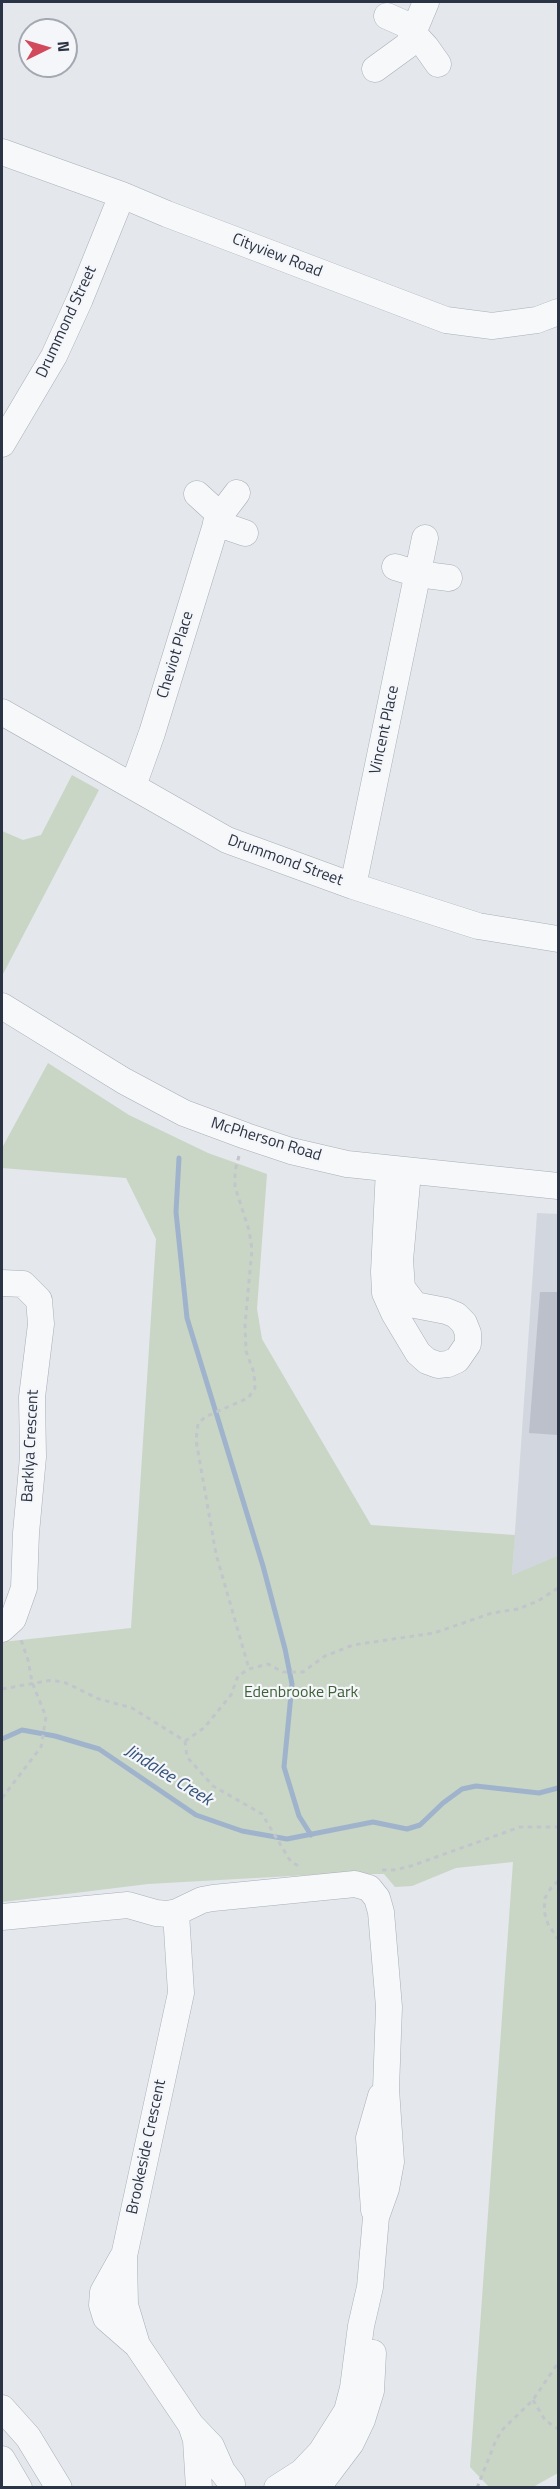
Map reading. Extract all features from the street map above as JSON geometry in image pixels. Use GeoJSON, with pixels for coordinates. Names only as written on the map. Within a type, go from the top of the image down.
{"type":"FeatureCollection","features":[{"type":"Feature","properties":{"kind":"street"},"geometry":{"type":"LineString","coordinates":[[375,69],[408,45],[426,2]]}},
{"type":"Feature","properties":{"kind":"street"},"geometry":{"type":"LineString","coordinates":[[387,16],[413,31],[438,64]]}},
{"type":"Feature","properties":{"kind":"street","name":"Cityview Road"},"geometry":{"type":"LineString","coordinates":[[2,152],[123,195],[167,214],[446,320],[492,326],[537,320],[558,312]]}},
{"type":"Feature","properties":{"kind":"street","name":"Drummond Street"},"geometry":{"type":"LineString","coordinates":[[2,444],[54,356],[123,195]]}},
{"type":"Feature","properties":{"kind":"street","name":"Cheviot Place"},"geometry":{"type":"LineString","coordinates":[[133,786],[152,733],[218,519],[237,493]]}},
{"type":"Feature","properties":{"kind":"street"},"geometry":{"type":"LineString","coordinates":[[197,494],[218,519],[245,533]]}},
{"type":"Feature","properties":{"kind":"street","name":"Vincent Place"},"geometry":{"type":"LineString","coordinates":[[353,886],[406,570],[424,538]]}},
{"type":"Feature","properties":{"kind":"street"},"geometry":{"type":"LineString","coordinates":[[406,570],[449,578]]}},
{"type":"Feature","properties":{"kind":"street","name":"Drummond Street"},"geometry":{"type":"LineString","coordinates":[[2,712],[227,840],[353,886],[478,926],[558,939]]}},
{"type":"Feature","properties":{"kind":"street","name":"McPherson Road"},"geometry":{"type":"LineString","coordinates":[[2,1006],[124,1081],[184,1113],[291,1151],[347,1164],[558,1185]]}},
{"type":"Feature","properties":{"kind":"street"},"geometry":{"type":"LineString","coordinates":[[392,1259],[399,1170]]}},
{"type":"Feature","properties":{"kind":"street","name":"Barklya Crescent"},"geometry":{"type":"LineString","coordinates":[[2,1283],[23,1284],[39,1300],[41,1324],[32,1396],[33,1457],[24,1588],[7,1624]]}},
{"type":"Feature","properties":{"kind":"street"},"geometry":{"type":"LineString","coordinates":[[2,1917],[128,1905],[168,1913],[206,1899],[358,1884],[367,1886],[374,1892],[381,1912],[390,2018],[386,2081],[391,2163],[375,2224],[370,2287],[373,2329],[370,2398],[351,2443],[317,2487]]}},
{"type":"Feature","properties":{"kind":"street","name":"Brookeside Crescent"},"geometry":{"type":"LineString","coordinates":[[168,1913],[181,1986],[124,2256],[124,2298],[136,2345],[191,2425],[211,2446],[231,2486]]}},
{"type":"Feature","properties":{"kind":"street"},"geometry":{"type":"LineString","coordinates":[[277,2487],[293,2479],[312,2463],[347,2411],[353,2388],[361,2325],[370,2287]]}},
{"type":"Feature","properties":{"kind":"street"},"geometry":{"type":"LineString","coordinates":[[2,2408],[28,2437],[59,2487]]}},
{"type":"Feature","properties":{"kind":"street","name":"Brookeside Crescent"},"geometry":{"type":"LineString","coordinates":[[191,2425],[195,2436],[199,2487]]}},
{"type":"Feature","properties":{"kind":"street"},"geometry":{"type":"LineString","coordinates":[[2,2459],[19,2487]]}},
{"type":"Feature","properties":{"kind":"path"},"geometry":{"type":"LineString","coordinates":[[239,1156],[235,1171],[235,1187],[249,1230],[252,1250],[245,1325],[246,1351],[254,1373],[255,1388],[248,1398],[205,1417],[198,1424],[196,1440],[216,1554],[249,1669]]}},
{"type":"Feature","properties":{"kind":"path"},"geometry":{"type":"LineString","coordinates":[[185,1742],[204,1728],[231,1695],[238,1676],[249,1669],[268,1664],[283,1672],[303,1672],[325,1656],[353,1645],[434,1634],[492,1612],[518,1609],[538,1601],[558,1588]]}},
{"type":"Feature","properties":{"kind":"path"},"geometry":{"type":"LineString","coordinates":[[2,1798],[41,1747],[46,1717],[32,1682],[28,1660],[7,1624]]}},
{"type":"Feature","properties":{"kind":"path"},"geometry":{"type":"LineString","coordinates":[[2,1689],[52,1680],[66,1683],[99,1699],[132,1708],[185,1742],[187,1757],[213,1786],[262,1814],[291,1862],[306,1870]]}},
{"type":"Feature","properties":{"kind":"path"},"geometry":{"type":"LineString","coordinates":[[372,1870],[394,1870],[411,1866],[520,1827],[558,1827]]}},
{"type":"Feature","properties":{"kind":"path"},"geometry":{"type":"LineString","coordinates":[[558,1881],[545,1898],[544,1911],[548,1924],[558,1940]]}},
{"type":"Feature","properties":{"kind":"path"},"geometry":{"type":"LineString","coordinates":[[477,2487],[503,2429],[533,2400],[558,2363]]}},
{"type":"Feature","properties":{"kind":"path"},"geometry":{"type":"LineString","coordinates":[[533,2400],[545,2421],[558,2429]]}},
{"type":"Feature","properties":{"kind":"shaded area"},"geometry":{"type":"Polygon","coordinates":[[[537,1213],[558,1214],[558,1557],[512,1575],[537,1213]]]}},
{"type":"Feature","properties":{"kind":"green space"},"geometry":{"type":"Polygon","coordinates":[[[72,775],[99,790],[2,976],[2,831],[23,840],[41,835],[72,775]]]}},
{"type":"Feature","properties":{"kind":"green space","name":"Edenbrooke Park"},"geometry":{"type":"Polygon","coordinates":[[[48,1063],[129,1115],[208,1153],[267,1174],[257,1309],[262,1339],[371,1525],[515,1535],[512,1575],[558,1556],[558,2473],[533,2487],[489,2487],[470,2467],[513,1862],[456,1868],[412,1886],[395,1887],[384,1874],[327,1874],[148,1884],[2,1902],[2,1642],[131,1628],[156,1239],[126,1178],[2,1168],[2,1148],[48,1063]]]}},
{"type":"Feature","properties":{"kind":"building"},"geometry":{"type":"Polygon","coordinates":[[[540,1292],[558,1292],[558,1435],[529,1433],[540,1292]]]}},
{"type":"Feature","properties":{"kind":"waterway"},"geometry":{"type":"LineString","coordinates":[[179,1158],[176,1212],[187,1318],[263,1566],[285,1649],[292,1684],[284,1767],[299,1816],[311,1835]]}},
{"type":"Feature","properties":{"kind":"waterway","name":"Jindalee Creek"},"geometry":{"type":"LineString","coordinates":[[2,1739],[22,1730],[55,1736],[99,1749],[196,1815],[242,1831],[287,1839],[373,1822],[407,1829],[420,1825],[462,1789],[476,1786],[539,1793],[558,1788]]}}]}
